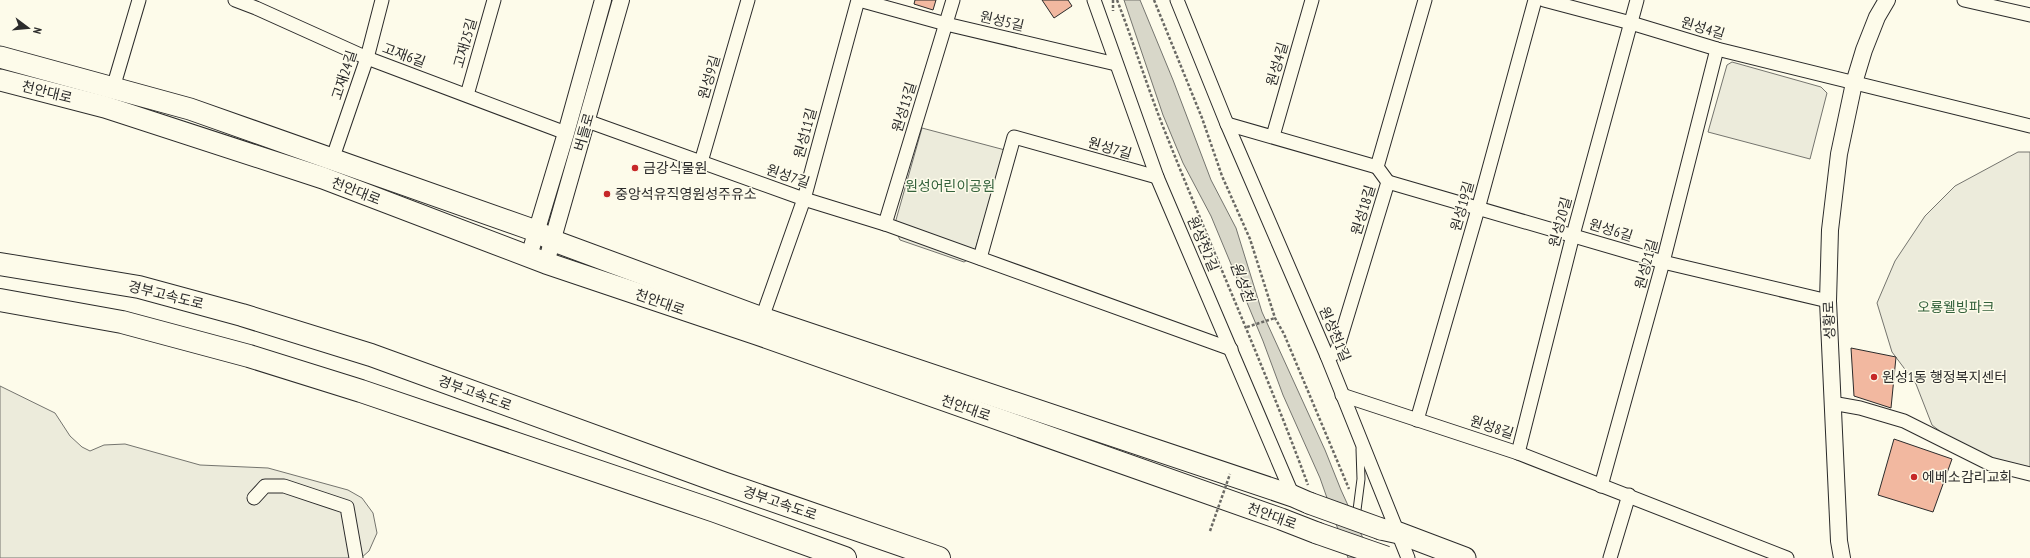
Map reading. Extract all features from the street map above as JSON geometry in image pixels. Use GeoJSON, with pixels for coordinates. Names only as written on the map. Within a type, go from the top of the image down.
{"type":"FeatureCollection","features":[{"type":"Feature","properties":{"kind":"highway","name":"경부고속도로"},"geometry":{"type":"LineString","coordinates":[[0,264],[139,287],[242,315],[371,355],[723,483],[939,558]]}},
{"type":"Feature","properties":{"kind":"highway","name":"경부고속도로"},"geometry":{"type":"LineString","coordinates":[[0,300],[122,322],[279,366],[361,391],[610,475],[845,558]]}},
{"type":"Feature","properties":{"kind":"main road","name":"천안대로"},"geometry":{"type":"LineString","coordinates":[[0,57],[190,109],[545,236],[762,318],[1304,497],[1390,531]]}},
{"type":"Feature","properties":{"kind":"main road","name":"천안대로"},"geometry":{"type":"LineString","coordinates":[[0,80],[105,107],[294,169],[538,260],[764,337],[1388,557]]}},
{"type":"Feature","properties":{"kind":"main road"},"geometry":{"type":"LineString","coordinates":[[1390,531],[1465,558]]}},
{"type":"Feature","properties":{"kind":"street"},"geometry":{"type":"LineString","coordinates":[[113,88],[139,0]]}},
{"type":"Feature","properties":{"kind":"street","name":"고재6길"},"geometry":{"type":"LineString","coordinates":[[234,0],[257,4],[367,58],[566,133]]}},
{"type":"Feature","properties":{"kind":"street","name":"고재24길"},"geometry":{"type":"LineString","coordinates":[[332,160],[367,58],[382,0]]}},
{"type":"Feature","properties":{"kind":"street","name":"고재25길"},"geometry":{"type":"LineString","coordinates":[[467,95],[494,0]]}},
{"type":"Feature","properties":{"kind":"street","name":"버들로"},"geometry":{"type":"LineString","coordinates":[[545,236],[566,133],[603,0]]}},
{"type":"Feature","properties":{"kind":"street","name":"버들로"},"geometry":{"type":"LineString","coordinates":[[538,260],[545,236],[588,121],[621,0]]}},
{"type":"Feature","properties":{"kind":"street","name":"원성9길"},"geometry":{"type":"LineString","coordinates":[[701,162],[748,0]]}},
{"type":"Feature","properties":{"kind":"street","name":"원성5길"},"geometry":{"type":"LineString","coordinates":[[858,0],[946,24],[1116,64]]}},
{"type":"Feature","properties":{"kind":"street","name":"원성11길"},"geometry":{"type":"LineString","coordinates":[[762,318],[804,199],[858,0]]}},
{"type":"Feature","properties":{"kind":"street","name":"원성13길"},"geometry":{"type":"LineString","coordinates":[[885,224],[953,0]]}},
{"type":"Feature","properties":{"kind":"street","name":"원성천2길"},"geometry":{"type":"LineString","coordinates":[[1094,0],[1157,177],[1231,348],[1304,497]]}},
{"type":"Feature","properties":{"kind":"street","name":"원성천1길"},"geometry":{"type":"LineString","coordinates":[[1176,0],[1360,437],[1390,531],[1408,558]]}},
{"type":"Feature","properties":{"kind":"street","name":"원성4길"},"geometry":{"type":"LineString","coordinates":[[1273,136],[1312,0]]}},
{"type":"Feature","properties":{"kind":"street","name":"원성18길"},"geometry":{"type":"LineString","coordinates":[[1327,356],[1336,353],[1388,182],[1377,167],[1424,0]]}},
{"type":"Feature","properties":{"kind":"street","name":"원성19길"},"geometry":{"type":"LineString","coordinates":[[1417,420],[1478,209],[1534,0]]}},
{"type":"Feature","properties":{"kind":"street","name":"원성4길"},"geometry":{"type":"LineString","coordinates":[[1544,0],[1631,23],[1717,49],[1854,83]]}},
{"type":"Feature","properties":{"kind":"street","name":"원성20길"},"geometry":{"type":"LineString","coordinates":[[1518,453],[1573,235],[1637,0]]}},
{"type":"Feature","properties":{"kind":"street","name":"성황로"},"geometry":{"type":"LineString","coordinates":[[1842,558],[1839,541],[1828,301],[1830,230],[1838,154],[1854,83],[1877,17],[1887,0]]}},
{"type":"Feature","properties":{"kind":"street"},"geometry":{"type":"LineString","coordinates":[[1964,0],[2030,15]]}},
{"type":"Feature","properties":{"kind":"street","name":"원성21길"},"geometry":{"type":"LineString","coordinates":[[1601,486],[1663,262],[1717,49]]}},
{"type":"Feature","properties":{"kind":"street"},"geometry":{"type":"LineString","coordinates":[[1854,83],[2030,126]]}},
{"type":"Feature","properties":{"kind":"street","name":"원성7길"},"geometry":{"type":"LineString","coordinates":[[588,121],[804,199],[885,224],[1231,348]]}},
{"type":"Feature","properties":{"kind":"street"},"geometry":{"type":"LineString","coordinates":[[1227,124],[1377,167]]}},
{"type":"Feature","properties":{"kind":"street","name":"원성7길"},"geometry":{"type":"LineString","coordinates":[[980,258],[1014,137],[1157,177]]}},
{"type":"Feature","properties":{"kind":"street","name":"원성6길"},"geometry":{"type":"LineString","coordinates":[[1388,182],[1663,262],[1828,301]]}},
{"type":"Feature","properties":{"kind":"street","name":"원성8길"},"geometry":{"type":"LineString","coordinates":[[1342,394],[1518,453],[1601,486],[1629,495],[1786,558]]}},
{"type":"Feature","properties":{"kind":"street"},"geometry":{"type":"LineString","coordinates":[[1832,403],[1860,408],[1904,421],[1990,464],[2030,474]]}},
{"type":"Feature","properties":{"kind":"street"},"geometry":{"type":"LineString","coordinates":[[254,498],[265,486],[284,486],[347,507],[356,558]]}},
{"type":"Feature","properties":{"kind":"street"},"geometry":{"type":"LineString","coordinates":[[1610,558],[1629,495]]}},
{"type":"Feature","properties":{"kind":"lane"},"geometry":{"type":"LineString","coordinates":[[1357,510],[1361,479],[1360,437]]}},
{"type":"Feature","properties":{"kind":"path"},"geometry":{"type":"LineString","coordinates":[[1122,0],[1117,0],[1167,138],[1247,327],[1304,497]]}},
{"type":"Feature","properties":{"kind":"path"},"geometry":{"type":"LineString","coordinates":[[1154,0],[1199,110],[1222,176],[1250,239],[1275,318],[1288,342],[1357,510]]}},
{"type":"Feature","properties":{"kind":"path"},"geometry":{"type":"LineString","coordinates":[[1247,327],[1275,318]]}},
{"type":"Feature","properties":{"kind":"path"},"geometry":{"type":"LineString","coordinates":[[1210,531],[1230,474]]}},
{"type":"Feature","properties":{"kind":"green space"},"geometry":{"type":"Polygon","coordinates":[[[1732,62],[1821,87],[1827,93],[1810,159],[1708,132],[1727,65],[1732,62]]]}},
{"type":"Feature","properties":{"kind":"green space","name":"원성어린이공원"},"geometry":{"type":"Polygon","coordinates":[[[922,128],[1005,150],[973,257],[964,262],[900,240],[894,227],[922,128]]]}},
{"type":"Feature","properties":{"kind":"green space","name":"오룡웰빙파크"},"geometry":{"type":"Polygon","coordinates":[[[2018,152],[2030,152],[2030,468],[2002,462],[1950,439],[1932,425],[1916,384],[1892,352],[1877,303],[1895,261],[1925,216],[1955,186],[2018,152]]]}},
{"type":"Feature","properties":{"kind":"green space"},"geometry":{"type":"Polygon","coordinates":[[[0,386],[55,413],[70,436],[82,447],[90,451],[104,445],[125,444],[200,465],[268,468],[348,490],[362,498],[373,513],[377,533],[369,551],[361,558],[0,558],[0,386]]]}},
{"type":"Feature","properties":{"kind":"water","name":"원성천"},"geometry":{"type":"Polygon","coordinates":[[[1124,0],[1140,0],[1173,80],[1211,180],[1236,228],[1262,312],[1372,558],[1348,558],[1320,478],[1283,395],[1263,341],[1211,216],[1183,163],[1163,115],[1124,0]]]}},
{"type":"Feature","properties":{"kind":"building"},"geometry":{"type":"Polygon","coordinates":[[[915,0],[936,0],[933,10],[914,4],[915,0]]]}},
{"type":"Feature","properties":{"kind":"building"},"geometry":{"type":"Polygon","coordinates":[[[1042,0],[1068,0],[1072,6],[1054,18],[1042,0]]]}},
{"type":"Feature","properties":{"kind":"building","name":"원성1동 행정복지센터"},"geometry":{"type":"Polygon","coordinates":[[[1851,348],[1896,357],[1891,408],[1854,396],[1851,348]]]}},
{"type":"Feature","properties":{"kind":"building","name":"에베소감리교회"},"geometry":{"type":"Polygon","coordinates":[[[1894,439],[1952,459],[1933,512],[1878,495],[1894,439]]]}},
{"type":"Feature","properties":{"kind":"place","name":"금강식물원"},"geometry":{"type":"Point","coordinates":[635,168]}},
{"type":"Feature","properties":{"kind":"place","name":"중앙석유직영원성주유소"},"geometry":{"type":"Point","coordinates":[607,194]}},
{"type":"Feature","properties":{"kind":"place","name":"원성1동 행정복지센터"},"geometry":{"type":"Point","coordinates":[1874,377]}},
{"type":"Feature","properties":{"kind":"place","name":"에베소감리교회"},"geometry":{"type":"Point","coordinates":[1914,477]}}]}
